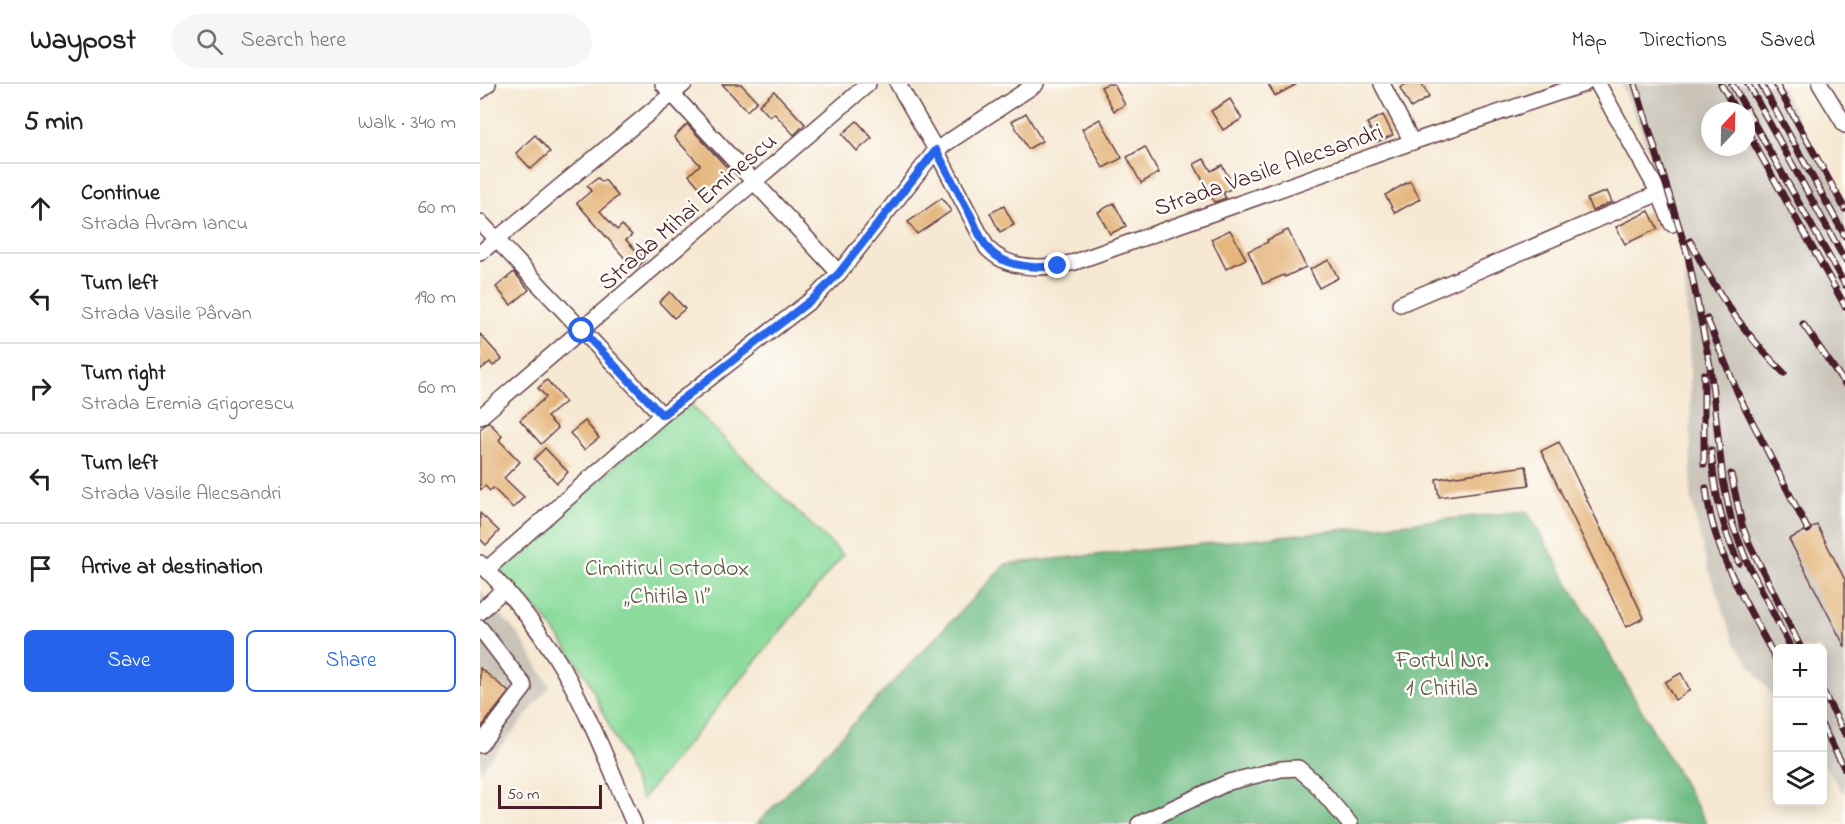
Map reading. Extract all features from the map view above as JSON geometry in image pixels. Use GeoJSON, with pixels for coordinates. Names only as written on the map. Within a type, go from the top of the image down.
{"type":"FeatureCollection","features":[{"type":"Feature","properties":{"kind":"street"},"geometry":{"type":"LineString","coordinates":[[480,91],[488,84]]}},
{"type":"Feature","properties":{"kind":"street","name":"Strada Mihai Eminescu"},"geometry":{"type":"LineString","coordinates":[[480,417],[868,84]]}},
{"type":"Feature","properties":{"kind":"street","name":"Strada Vasile Alecsandri"},"geometry":{"type":"LineString","coordinates":[[898,84],[936,150],[987,248],[1000,259],[1033,267],[1058,266],[1075,262],[1412,142],[1584,84]]}},
{"type":"Feature","properties":{"kind":"street"},"geometry":{"type":"LineString","coordinates":[[634,824],[591,724],[567,676],[534,626],[505,588],[483,566],[662,415],[815,297],[839,273],[936,150],[1036,84]]}},
{"type":"Feature","properties":{"kind":"street"},"geometry":{"type":"LineString","coordinates":[[1382,84],[1412,142]]}},
{"type":"Feature","properties":{"kind":"street"},"geometry":{"type":"LineString","coordinates":[[1598,84],[1659,193],[1672,224]]}},
{"type":"Feature","properties":{"kind":"street"},"geometry":{"type":"LineString","coordinates":[[1821,84],[1845,125]]}},
{"type":"Feature","properties":{"kind":"street"},"geometry":{"type":"LineString","coordinates":[[480,253],[673,87],[755,182],[839,273]]}},
{"type":"Feature","properties":{"kind":"street"},"geometry":{"type":"LineString","coordinates":[[1400,303],[1659,193]]}},
{"type":"Feature","properties":{"kind":"street"},"geometry":{"type":"LineString","coordinates":[[480,222],[662,415]]}},
{"type":"Feature","properties":{"kind":"street"},"geometry":{"type":"LineString","coordinates":[[480,612],[505,588]]}},
{"type":"Feature","properties":{"kind":"street"},"geometry":{"type":"LineString","coordinates":[[480,628],[524,688],[480,745]]}},
{"type":"Feature","properties":{"kind":"street"},"geometry":{"type":"LineString","coordinates":[[1139,824],[1229,782],[1281,769],[1298,768],[1314,782],[1350,824]]}},
{"type":"Feature","properties":{"kind":"shaded area"},"geometry":{"type":"Polygon","coordinates":[[[1621,84],[1779,84],[1845,205],[1845,795],[1827,770],[1827,644],[1773,644],[1773,696],[1735,644],[1707,566],[1691,498],[1690,361],[1683,256],[1663,191],[1621,84]]]}},
{"type":"Feature","properties":{"kind":"shaded area"},"geometry":{"type":"Polygon","coordinates":[[[480,590],[520,637],[550,686],[480,772],[480,590]]]}},
{"type":"Feature","properties":{"kind":"green space","name":"Cimitirul Ortodox „Chitila II”"},"geometry":{"type":"Polygon","coordinates":[[[687,401],[843,555],[642,799],[586,675],[546,619],[499,570],[687,401]]]}},
{"type":"Feature","properties":{"kind":"green space","name":"Fortul Nr. 1 Chitila"},"geometry":{"type":"Polygon","coordinates":[[[1527,511],[1707,824],[757,824],[1006,564],[1527,511]]]}},
{"type":"Feature","properties":{"kind":"building"},"geometry":{"type":"Polygon","coordinates":[[[722,84],[741,84],[757,101],[747,111],[722,84]]]}},
{"type":"Feature","properties":{"kind":"building"},"geometry":{"type":"Polygon","coordinates":[[[1114,84],[1125,105],[1114,111],[1101,87],[1114,84]]]}},
{"type":"Feature","properties":{"kind":"building"},"geometry":{"type":"Polygon","coordinates":[[[1268,84],[1297,84],[1275,96],[1268,84]]]}},
{"type":"Feature","properties":{"kind":"building"},"geometry":{"type":"Polygon","coordinates":[[[1406,84],[1422,84],[1429,97],[1411,108],[1400,88],[1406,84]]]}},
{"type":"Feature","properties":{"kind":"building"},"geometry":{"type":"Polygon","coordinates":[[[774,91],[805,124],[794,135],[774,113],[770,117],[759,105],[774,91]]]}},
{"type":"Feature","properties":{"kind":"building"},"geometry":{"type":"Polygon","coordinates":[[[1230,99],[1242,119],[1223,130],[1211,111],[1230,99]]]}},
{"type":"Feature","properties":{"kind":"building"},"geometry":{"type":"Polygon","coordinates":[[[1026,113],[1042,141],[1028,149],[1012,121],[1026,113]]]}},
{"type":"Feature","properties":{"kind":"building"},"geometry":{"type":"Polygon","coordinates":[[[1383,115],[1393,135],[1377,142],[1367,123],[1383,115]]]}},
{"type":"Feature","properties":{"kind":"building"},"geometry":{"type":"Polygon","coordinates":[[[1100,119],[1122,158],[1103,168],[1082,129],[1100,119]]]}},
{"type":"Feature","properties":{"kind":"building"},"geometry":{"type":"Polygon","coordinates":[[[857,121],[872,138],[857,151],[842,134],[857,121]]]}},
{"type":"Feature","properties":{"kind":"building"},"geometry":{"type":"Polygon","coordinates":[[[687,124],[731,172],[705,194],[689,175],[700,165],[674,137],[687,124]]]}},
{"type":"Feature","properties":{"kind":"building"},"geometry":{"type":"Polygon","coordinates":[[[535,135],[550,152],[531,169],[516,153],[535,135]]]}},
{"type":"Feature","properties":{"kind":"building"},"geometry":{"type":"Polygon","coordinates":[[[1145,147],[1159,173],[1141,183],[1127,157],[1145,147]]]}},
{"type":"Feature","properties":{"kind":"building"},"geometry":{"type":"Polygon","coordinates":[[[1204,159],[1211,171],[1222,165],[1234,187],[1223,193],[1226,198],[1214,202],[1194,164],[1204,159]]]}},
{"type":"Feature","properties":{"kind":"building"},"geometry":{"type":"Polygon","coordinates":[[[598,178],[602,182],[605,180],[618,196],[600,211],[617,230],[622,225],[632,235],[626,240],[645,260],[635,270],[577,203],[591,191],[587,186],[598,178]]]}},
{"type":"Feature","properties":{"kind":"building"},"geometry":{"type":"Polygon","coordinates":[[[1410,181],[1420,199],[1395,213],[1385,195],[1410,181]]]}},
{"type":"Feature","properties":{"kind":"building"},"geometry":{"type":"Polygon","coordinates":[[[1607,191],[1612,202],[1592,211],[1587,199],[1607,191]]]}},
{"type":"Feature","properties":{"kind":"building"},"geometry":{"type":"Polygon","coordinates":[[[942,198],[951,211],[917,234],[908,222],[942,198]]]}},
{"type":"Feature","properties":{"kind":"building"},"geometry":{"type":"Polygon","coordinates":[[[1114,203],[1126,226],[1110,234],[1098,212],[1114,203]]]}},
{"type":"Feature","properties":{"kind":"building"},"geometry":{"type":"Polygon","coordinates":[[[1004,206],[1014,225],[1000,232],[990,213],[1004,206]]]}},
{"type":"Feature","properties":{"kind":"building"},"geometry":{"type":"Polygon","coordinates":[[[1649,211],[1658,229],[1625,244],[1616,227],[1649,211]]]}},
{"type":"Feature","properties":{"kind":"building"},"geometry":{"type":"Polygon","coordinates":[[[1230,230],[1246,259],[1226,269],[1211,239],[1230,230]]]}},
{"type":"Feature","properties":{"kind":"building"},"geometry":{"type":"Polygon","coordinates":[[[1288,230],[1306,267],[1263,284],[1248,251],[1288,230]]]}},
{"type":"Feature","properties":{"kind":"building"},"geometry":{"type":"Polygon","coordinates":[[[1329,260],[1338,278],[1319,288],[1310,269],[1329,260]]]}},
{"type":"Feature","properties":{"kind":"building"},"geometry":{"type":"Polygon","coordinates":[[[514,272],[529,290],[511,305],[496,287],[514,272]]]}},
{"type":"Feature","properties":{"kind":"building"},"geometry":{"type":"Polygon","coordinates":[[[670,292],[685,309],[674,318],[659,302],[670,292]]]}},
{"type":"Feature","properties":{"kind":"building"},"geometry":{"type":"Polygon","coordinates":[[[480,334],[502,359],[493,366],[490,362],[480,370],[480,334]]]}},
{"type":"Feature","properties":{"kind":"building"},"geometry":{"type":"Polygon","coordinates":[[[547,380],[565,402],[547,417],[558,428],[541,444],[520,420],[546,397],[538,388],[547,380]]]}},
{"type":"Feature","properties":{"kind":"building"},"geometry":{"type":"Polygon","coordinates":[[[585,421],[599,438],[584,450],[570,433],[585,421]]]}},
{"type":"Feature","properties":{"kind":"building"},"geometry":{"type":"Polygon","coordinates":[[[489,422],[502,436],[499,440],[520,462],[504,478],[524,497],[513,508],[493,488],[490,491],[485,486],[480,490],[480,429],[489,422]]]}},
{"type":"Feature","properties":{"kind":"building"},"geometry":{"type":"Polygon","coordinates":[[[1559,442],[1644,618],[1626,627],[1541,451],[1559,442]]]}},
{"type":"Feature","properties":{"kind":"building"},"geometry":{"type":"Polygon","coordinates":[[[545,448],[568,472],[557,483],[534,459],[545,448]]]}},
{"type":"Feature","properties":{"kind":"building"},"geometry":{"type":"Polygon","coordinates":[[[1526,466],[1529,485],[1439,497],[1436,479],[1526,466]]]}},
{"type":"Feature","properties":{"kind":"building"},"geometry":{"type":"Polygon","coordinates":[[[480,513],[499,531],[486,545],[480,539],[480,513]]]}},
{"type":"Feature","properties":{"kind":"building"},"geometry":{"type":"Polygon","coordinates":[[[1817,525],[1845,580],[1845,647],[1789,539],[1817,525]]]}},
{"type":"Feature","properties":{"kind":"building"},"geometry":{"type":"Polygon","coordinates":[[[480,668],[509,692],[480,729],[480,668]]]}},
{"type":"Feature","properties":{"kind":"building"},"geometry":{"type":"Polygon","coordinates":[[[1681,673],[1690,690],[1675,700],[1665,682],[1681,673]]]}},
{"type":"Feature","properties":{"kind":"railway"},"geometry":{"type":"LineString","coordinates":[[1635,84],[1688,256],[1710,366],[1723,480],[1732,523],[1747,562],[1789,644]]}},
{"type":"Feature","properties":{"kind":"railway"},"geometry":{"type":"LineString","coordinates":[[1721,84],[1731,102]]}},
{"type":"Feature","properties":{"kind":"railway"},"geometry":{"type":"LineString","coordinates":[[1732,84],[1845,285]]}},
{"type":"Feature","properties":{"kind":"railway"},"geometry":{"type":"LineString","coordinates":[[1748,84],[1845,260]]}},
{"type":"Feature","properties":{"kind":"railway"},"geometry":{"type":"LineString","coordinates":[[1761,84],[1845,236]]}},
{"type":"Feature","properties":{"kind":"railway"},"geometry":{"type":"LineString","coordinates":[[1776,84],[1845,209]]}},
{"type":"Feature","properties":{"kind":"railway"},"geometry":{"type":"LineString","coordinates":[[1755,145],[1845,306]]}},
{"type":"Feature","properties":{"kind":"railway"},"geometry":{"type":"LineString","coordinates":[[1690,241],[1731,311],[1784,373]]}},
{"type":"Feature","properties":{"kind":"railway"},"geometry":{"type":"LineString","coordinates":[[1707,319],[1739,396],[1808,530]]}},
{"type":"Feature","properties":{"kind":"railway"},"geometry":{"type":"LineString","coordinates":[[1803,324],[1845,384]]}},
{"type":"Feature","properties":{"kind":"railway"},"geometry":{"type":"LineString","coordinates":[[1704,374],[1704,464]]}},
{"type":"Feature","properties":{"kind":"railway"},"geometry":{"type":"LineString","coordinates":[[1711,450],[1719,508],[1727,536],[1739,563]]}},
{"type":"Feature","properties":{"kind":"railway"},"geometry":{"type":"LineString","coordinates":[[1731,474],[1742,525],[1749,543],[1799,644]]}},
{"type":"Feature","properties":{"kind":"railway"},"geometry":{"type":"LineString","coordinates":[[1706,488],[1710,512],[1724,557],[1733,579],[1773,654]]}},
{"type":"Feature","properties":{"kind":"railway"},"geometry":{"type":"LineString","coordinates":[[1826,698],[1845,734]]}},
{"type":"Feature","properties":{"kind":"railway"},"geometry":{"type":"LineString","coordinates":[[1827,735],[1845,769]]}},
{"type":"Feature","properties":{"kind":"route"},"geometry":{"type":"LineString","coordinates":[[582,331],[662,415],[815,297],[839,273],[936,150],[982,240],[993,254],[1000,259],[1020,265],[1058,266]]}}]}
